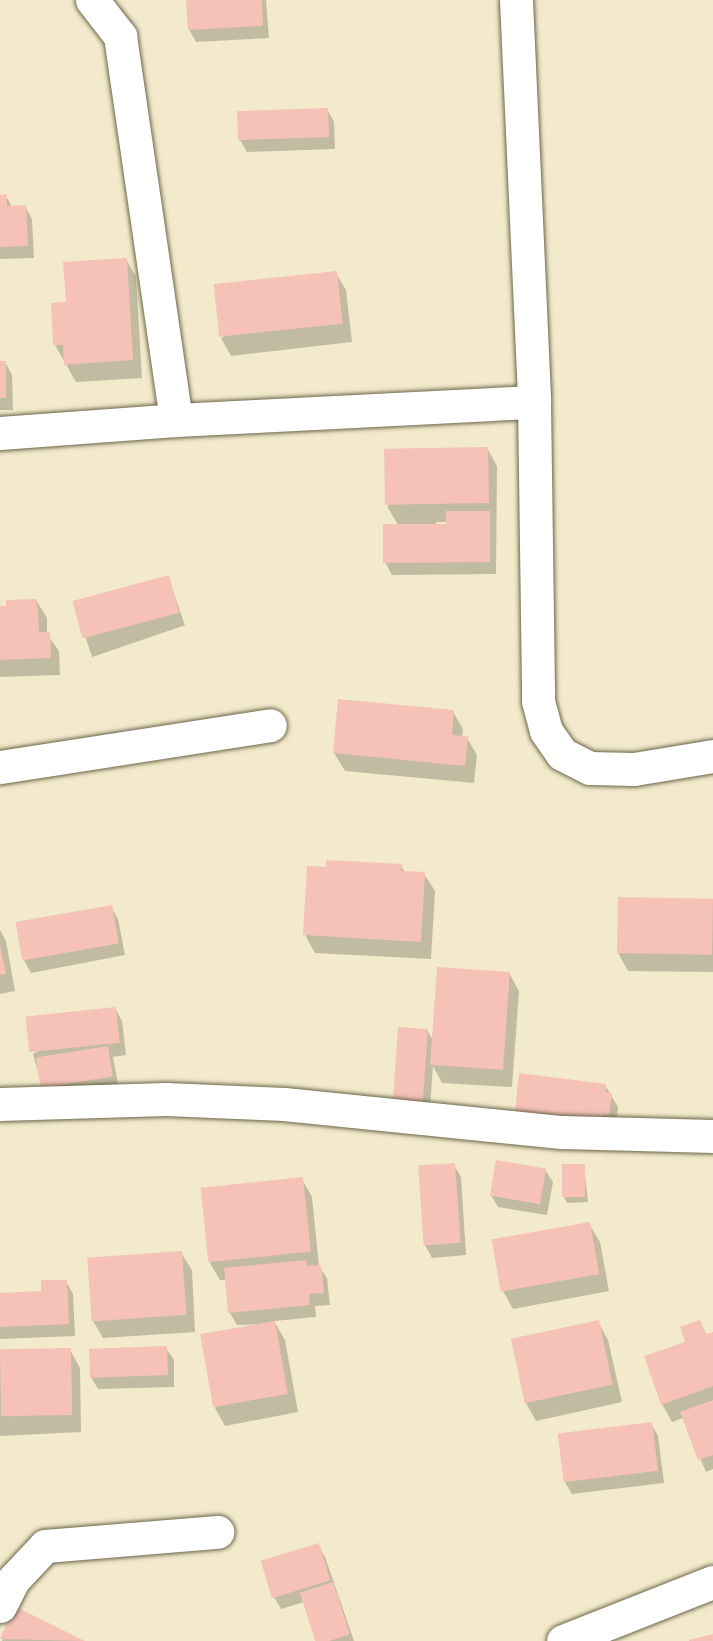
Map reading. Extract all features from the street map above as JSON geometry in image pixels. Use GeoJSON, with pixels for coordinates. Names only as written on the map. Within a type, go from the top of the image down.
{"type":"FeatureCollection","features":[{"type":"Feature","properties":{"kind":"street"},"geometry":{"type":"LineString","coordinates":[[93,0],[120,36],[176,420]]}},
{"type":"Feature","properties":{"kind":"street"},"geometry":{"type":"LineString","coordinates":[[516,0],[534,402],[538,700],[546,731],[562,754],[590,768],[634,769],[713,756]]}},
{"type":"Feature","properties":{"kind":"street"},"geometry":{"type":"LineString","coordinates":[[0,433],[176,420],[534,402]]}},
{"type":"Feature","properties":{"kind":"street"},"geometry":{"type":"LineString","coordinates":[[0,767],[270,725]]}},
{"type":"Feature","properties":{"kind":"street"},"geometry":{"type":"LineString","coordinates":[[0,1104],[166,1099],[284,1104],[562,1132],[713,1136]]}},
{"type":"Feature","properties":{"kind":"street"},"geometry":{"type":"LineString","coordinates":[[0,1606],[14,1579],[33,1555],[45,1546],[217,1533]]}},
{"type":"Feature","properties":{"kind":"street"},"geometry":{"type":"LineString","coordinates":[[563,1641],[713,1582]]}},
{"type":"Feature","properties":{"kind":"building"},"geometry":{"type":"Polygon","coordinates":[[[186,0],[262,0],[263,26],[188,30],[186,0]]]}},
{"type":"Feature","properties":{"kind":"building"},"geometry":{"type":"Polygon","coordinates":[[[328,108],[329,137],[238,140],[237,111],[328,108]]]}},
{"type":"Feature","properties":{"kind":"building"},"geometry":{"type":"Polygon","coordinates":[[[7,194],[7,206],[26,205],[28,246],[0,247],[0,195],[7,194]]]}},
{"type":"Feature","properties":{"kind":"building"},"geometry":{"type":"Polygon","coordinates":[[[127,258],[133,360],[64,365],[63,345],[53,345],[51,303],[66,302],[63,262],[127,258]]]}},
{"type":"Feature","properties":{"kind":"building"},"geometry":{"type":"Polygon","coordinates":[[[337,271],[343,324],[219,337],[214,284],[337,271]]]}},
{"type":"Feature","properties":{"kind":"building"},"geometry":{"type":"Polygon","coordinates":[[[0,361],[6,361],[6,398],[0,398],[0,361]]]}},
{"type":"Feature","properties":{"kind":"building"},"geometry":{"type":"Polygon","coordinates":[[[488,447],[489,503],[385,505],[384,449],[488,447]]]}},
{"type":"Feature","properties":{"kind":"building"},"geometry":{"type":"Polygon","coordinates":[[[446,511],[490,511],[490,562],[383,563],[383,524],[446,524],[446,511]]]}},
{"type":"Feature","properties":{"kind":"building"},"geometry":{"type":"Polygon","coordinates":[[[169,575],[179,613],[83,639],[72,601],[169,575]]]}},
{"type":"Feature","properties":{"kind":"building"},"geometry":{"type":"Polygon","coordinates":[[[37,599],[39,632],[50,632],[51,658],[0,660],[0,606],[6,606],[6,600],[37,599]]]}},
{"type":"Feature","properties":{"kind":"building"},"geometry":{"type":"Polygon","coordinates":[[[338,699],[454,710],[452,735],[468,736],[465,766],[333,753],[338,699]]]}},
{"type":"Feature","properties":{"kind":"building"},"geometry":{"type":"Polygon","coordinates":[[[326,860],[402,864],[401,871],[425,872],[421,942],[303,935],[307,866],[326,867],[326,860]]]}},
{"type":"Feature","properties":{"kind":"building"},"geometry":{"type":"Polygon","coordinates":[[[618,897],[713,899],[712,955],[617,953],[618,897]]]}},
{"type":"Feature","properties":{"kind":"building"},"geometry":{"type":"Polygon","coordinates":[[[112,905],[119,943],[22,960],[15,922],[112,905]]]}},
{"type":"Feature","properties":{"kind":"building"},"geometry":{"type":"Polygon","coordinates":[[[0,945],[6,974],[0,975],[0,945]]]}},
{"type":"Feature","properties":{"kind":"building"},"geometry":{"type":"Polygon","coordinates":[[[437,967],[510,972],[503,1070],[430,1065],[437,967]]]}},
{"type":"Feature","properties":{"kind":"building"},"geometry":{"type":"Polygon","coordinates":[[[116,1007],[120,1043],[29,1052],[25,1017],[116,1007]]]}},
{"type":"Feature","properties":{"kind":"building"},"geometry":{"type":"Polygon","coordinates":[[[398,1027],[428,1029],[422,1109],[392,1107],[398,1027]]]}},
{"type":"Feature","properties":{"kind":"building"},"geometry":{"type":"Polygon","coordinates":[[[108,1046],[113,1077],[41,1088],[36,1057],[108,1046]]]}},
{"type":"Feature","properties":{"kind":"building"},"geometry":{"type":"Polygon","coordinates":[[[519,1073],[606,1084],[606,1092],[612,1093],[609,1115],[603,1114],[602,1122],[515,1112],[519,1073]]]}},
{"type":"Feature","properties":{"kind":"building"},"geometry":{"type":"Polygon","coordinates":[[[496,1160],[546,1169],[540,1204],[490,1195],[496,1160]]]}},
{"type":"Feature","properties":{"kind":"building"},"geometry":{"type":"Polygon","coordinates":[[[455,1163],[461,1243],[424,1245],[418,1166],[455,1163]]]}},
{"type":"Feature","properties":{"kind":"building"},"geometry":{"type":"Polygon","coordinates":[[[562,1164],[585,1164],[585,1197],[562,1197],[562,1164]]]}},
{"type":"Feature","properties":{"kind":"building"},"geometry":{"type":"Polygon","coordinates":[[[303,1177],[311,1252],[208,1262],[201,1188],[303,1177]]]}},
{"type":"Feature","properties":{"kind":"building"},"geometry":{"type":"Polygon","coordinates":[[[590,1222],[599,1274],[501,1292],[492,1239],[590,1222]]]}},
{"type":"Feature","properties":{"kind":"building"},"geometry":{"type":"Polygon","coordinates":[[[182,1251],[186,1315],[92,1321],[87,1258],[182,1251]]]}},
{"type":"Feature","properties":{"kind":"building"},"geometry":{"type":"Polygon","coordinates":[[[306,1260],[307,1266],[321,1265],[324,1293],[309,1294],[310,1305],[228,1313],[224,1268],[306,1260]]]}},
{"type":"Feature","properties":{"kind":"building"},"geometry":{"type":"Polygon","coordinates":[[[41,1280],[67,1280],[69,1324],[0,1327],[0,1293],[41,1291],[41,1280]]]}},
{"type":"Feature","properties":{"kind":"building"},"geometry":{"type":"Polygon","coordinates":[[[599,1320],[613,1385],[525,1403],[511,1339],[599,1320]]]}},
{"type":"Feature","properties":{"kind":"building"},"geometry":{"type":"Polygon","coordinates":[[[700,1320],[706,1334],[713,1332],[713,1386],[661,1405],[644,1356],[685,1342],[680,1327],[700,1320]]]}},
{"type":"Feature","properties":{"kind":"building"},"geometry":{"type":"Polygon","coordinates":[[[275,1321],[288,1394],[213,1407],[200,1334],[275,1321]]]}},
{"type":"Feature","properties":{"kind":"building"},"geometry":{"type":"Polygon","coordinates":[[[167,1346],[168,1375],[90,1378],[89,1349],[167,1346]]]}},
{"type":"Feature","properties":{"kind":"building"},"geometry":{"type":"Polygon","coordinates":[[[71,1348],[72,1415],[1,1416],[0,1349],[71,1348]]]}},
{"type":"Feature","properties":{"kind":"building"},"geometry":{"type":"Polygon","coordinates":[[[713,1400],[713,1455],[698,1460],[680,1412],[713,1400]]]}},
{"type":"Feature","properties":{"kind":"building"},"geometry":{"type":"Polygon","coordinates":[[[652,1422],[658,1471],[564,1482],[558,1434],[652,1422]]]}},
{"type":"Feature","properties":{"kind":"building"},"geometry":{"type":"Polygon","coordinates":[[[319,1543],[330,1580],[272,1598],[261,1561],[319,1543]]]}},
{"type":"Feature","properties":{"kind":"building"},"geometry":{"type":"Polygon","coordinates":[[[333,1582],[350,1634],[329,1641],[315,1641],[300,1593],[333,1582]]]}},
{"type":"Feature","properties":{"kind":"building"},"geometry":{"type":"Polygon","coordinates":[[[14,1606],[85,1641],[0,1639],[14,1606]]]}},
{"type":"Feature","properties":{"kind":"building"},"geometry":{"type":"Polygon","coordinates":[[[713,1634],[713,1641],[689,1641],[689,1640],[713,1634]]]}}]}
